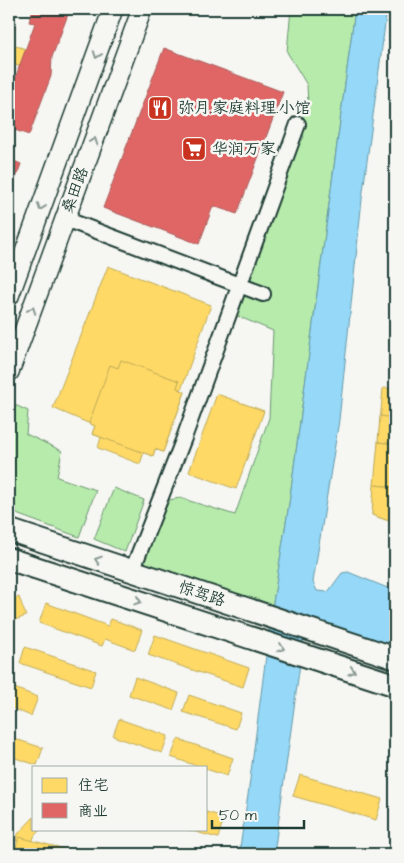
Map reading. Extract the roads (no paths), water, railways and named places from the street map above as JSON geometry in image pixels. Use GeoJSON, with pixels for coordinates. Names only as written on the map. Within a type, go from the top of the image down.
{"type":"FeatureCollection","features":[{"type":"Feature","properties":{"kind":"main road","name":"桑田路"},"geometry":{"type":"LineString","coordinates":[[9,296],[114,9]]}},
{"type":"Feature","properties":{"kind":"main road","name":"桑田路"},"geometry":{"type":"LineString","coordinates":[[9,372],[142,9]]}},
{"type":"Feature","properties":{"kind":"main road","name":"惊驾路"},"geometry":{"type":"LineString","coordinates":[[9,530],[395,658]]}},
{"type":"Feature","properties":{"kind":"main road","name":"惊驾路"},"geometry":{"type":"LineString","coordinates":[[9,559],[395,685]]}},
{"type":"Feature","properties":{"kind":"street"},"geometry":{"type":"LineString","coordinates":[[132,571],[184,438],[298,124]]}},
{"type":"Feature","properties":{"kind":"street"},"geometry":{"type":"LineString","coordinates":[[65,219],[263,294]]}},
{"type":"Feature","properties":{"kind":"water"},"geometry":{"type":"Polygon","coordinates":[[[355,9],[387,9],[362,199],[339,420],[313,582],[317,591],[328,592],[342,573],[348,572],[395,591],[395,645],[306,620],[274,854],[239,854],[272,609],[289,504],[355,9]]]}},
{"type":"Feature","properties":{"kind":"place","name":"弥月.家庭料理.小馆"},"geometry":{"type":"Point","coordinates":[160,108]}},
{"type":"Feature","properties":{"kind":"place","name":"华润万家"},"geometry":{"type":"Point","coordinates":[194,149]}}]}
